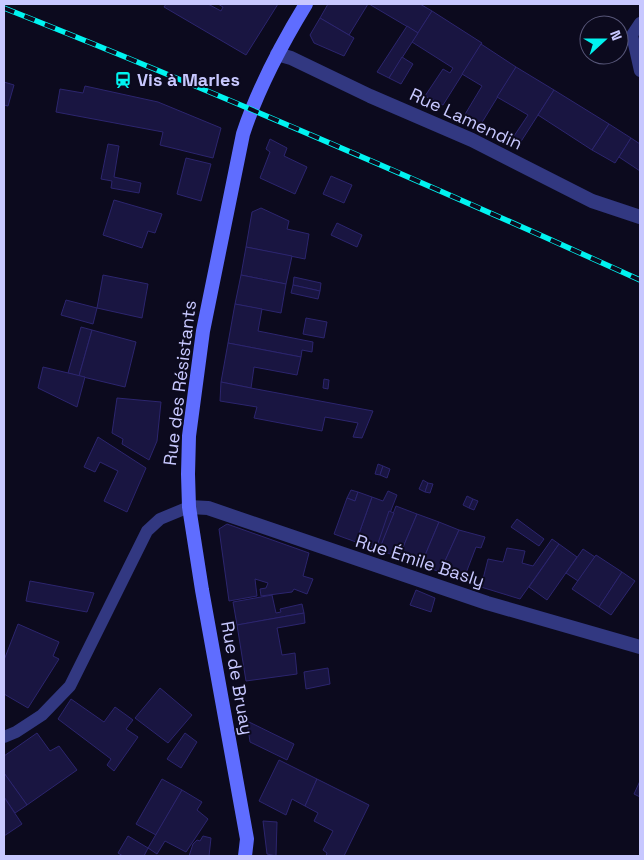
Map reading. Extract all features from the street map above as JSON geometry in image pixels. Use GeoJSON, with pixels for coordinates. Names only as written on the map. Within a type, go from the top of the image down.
{"type":"FeatureCollection","features":[{"type":"Feature","properties":{"kind":"main road","name":"Rue des Résistants"},"geometry":{"type":"LineString","coordinates":[[189,507],[189,436],[203,331],[243,134],[250,111],[277,54],[306,4]]}},
{"type":"Feature","properties":{"kind":"main road","name":"Rue de Bruay"},"geometry":{"type":"LineString","coordinates":[[189,507],[247,839],[245,856]]}},
{"type":"Feature","properties":{"kind":"street","name":"Rue Lamendin"},"geometry":{"type":"LineString","coordinates":[[277,54],[292,58],[370,96],[472,140],[592,201],[640,217]]}},
{"type":"Feature","properties":{"kind":"street","name":"Rue Émile Basly"},"geometry":{"type":"LineString","coordinates":[[189,507],[208,508],[478,600],[640,647]]}},
{"type":"Feature","properties":{"kind":"lane"},"geometry":{"type":"LineString","coordinates":[[640,23],[632,35],[640,71]]}},
{"type":"Feature","properties":{"kind":"lane"},"geometry":{"type":"LineString","coordinates":[[4,737],[16,732],[42,715],[70,686],[147,531],[160,519],[189,507]]}},
{"type":"Feature","properties":{"kind":"building"},"geometry":{"type":"Polygon","coordinates":[[[166,4],[208,4],[221,11],[223,7],[218,4],[278,4],[246,55],[164,7],[166,4]]]}},
{"type":"Feature","properties":{"kind":"building"},"geometry":{"type":"Polygon","coordinates":[[[328,4],[368,4],[349,35],[320,18],[328,4]]]}},
{"type":"Feature","properties":{"kind":"building"},"geometry":{"type":"Polygon","coordinates":[[[369,4],[420,4],[432,11],[418,33],[369,4]]]}},
{"type":"Feature","properties":{"kind":"building"},"geometry":{"type":"Polygon","coordinates":[[[432,11],[482,43],[443,105],[425,96],[443,69],[450,73],[453,68],[412,42],[432,11]]]}},
{"type":"Feature","properties":{"kind":"building"},"geometry":{"type":"Polygon","coordinates":[[[320,18],[354,38],[344,56],[314,43],[310,35],[320,18]]]}},
{"type":"Feature","properties":{"kind":"building"},"geometry":{"type":"Polygon","coordinates":[[[407,26],[418,33],[389,78],[377,72],[407,26]]]}},
{"type":"Feature","properties":{"kind":"building"},"geometry":{"type":"Polygon","coordinates":[[[481,44],[516,67],[481,124],[464,116],[482,86],[462,74],[481,44]]]}},
{"type":"Feature","properties":{"kind":"building"},"geometry":{"type":"Polygon","coordinates":[[[402,57],[413,64],[401,84],[389,78],[402,57]]]}},
{"type":"Feature","properties":{"kind":"building"},"geometry":{"type":"Polygon","coordinates":[[[516,67],[554,90],[520,143],[512,139],[528,115],[497,97],[516,67]]]}},
{"type":"Feature","properties":{"kind":"building"},"geometry":{"type":"Polygon","coordinates":[[[4,82],[14,85],[8,106],[4,105],[4,82]]]}},
{"type":"Feature","properties":{"kind":"building"},"geometry":{"type":"Polygon","coordinates":[[[85,86],[158,102],[221,128],[213,158],[160,145],[163,132],[56,112],[60,89],[83,93],[85,86]]]}},
{"type":"Feature","properties":{"kind":"building"},"geometry":{"type":"Polygon","coordinates":[[[554,90],[609,124],[592,150],[538,115],[554,90]]]}},
{"type":"Feature","properties":{"kind":"building"},"geometry":{"type":"Polygon","coordinates":[[[609,124],[631,138],[615,163],[592,150],[609,124]]]}},
{"type":"Feature","properties":{"kind":"building"},"geometry":{"type":"Polygon","coordinates":[[[631,138],[640,144],[640,171],[619,157],[631,138]]]}},
{"type":"Feature","properties":{"kind":"building"},"geometry":{"type":"Polygon","coordinates":[[[270,139],[287,148],[284,156],[307,167],[295,194],[260,178],[270,152],[266,149],[270,139]]]}},
{"type":"Feature","properties":{"kind":"building"},"geometry":{"type":"Polygon","coordinates":[[[108,144],[119,146],[114,177],[141,183],[139,193],[111,188],[112,181],[101,179],[108,144]]]}},
{"type":"Feature","properties":{"kind":"building"},"geometry":{"type":"Polygon","coordinates":[[[186,158],[211,164],[201,201],[177,194],[186,158]]]}},
{"type":"Feature","properties":{"kind":"building"},"geometry":{"type":"Polygon","coordinates":[[[331,176],[352,185],[344,203],[323,194],[331,176]]]}},
{"type":"Feature","properties":{"kind":"building"},"geometry":{"type":"Polygon","coordinates":[[[114,200],[162,214],[155,233],[148,231],[142,248],[103,235],[114,200]]]}},
{"type":"Feature","properties":{"kind":"building"},"geometry":{"type":"Polygon","coordinates":[[[261,208],[289,221],[287,229],[309,234],[305,259],[246,247],[252,212],[261,208]]]}},
{"type":"Feature","properties":{"kind":"building"},"geometry":{"type":"Polygon","coordinates":[[[337,223],[362,235],[357,247],[331,235],[337,223]]]}},
{"type":"Feature","properties":{"kind":"building"},"geometry":{"type":"Polygon","coordinates":[[[246,247],[292,256],[286,284],[241,275],[246,247]]]}},
{"type":"Feature","properties":{"kind":"building"},"geometry":{"type":"Polygon","coordinates":[[[103,275],[148,284],[142,318],[97,308],[103,275]]]}},
{"type":"Feature","properties":{"kind":"building"},"geometry":{"type":"Polygon","coordinates":[[[241,275],[286,284],[281,313],[235,304],[241,275]]]}},
{"type":"Feature","properties":{"kind":"building"},"geometry":{"type":"Polygon","coordinates":[[[294,277],[321,283],[320,291],[293,285],[294,277]]]}},
{"type":"Feature","properties":{"kind":"building"},"geometry":{"type":"Polygon","coordinates":[[[293,285],[320,291],[318,299],[291,293],[293,285]]]}},
{"type":"Feature","properties":{"kind":"building"},"geometry":{"type":"Polygon","coordinates":[[[66,300],[97,308],[93,324],[61,315],[66,300]]]}},
{"type":"Feature","properties":{"kind":"building"},"geometry":{"type":"Polygon","coordinates":[[[235,304],[262,309],[258,331],[313,342],[312,352],[302,350],[301,357],[228,343],[235,304]]]}},
{"type":"Feature","properties":{"kind":"building"},"geometry":{"type":"Polygon","coordinates":[[[306,318],[327,322],[324,338],[303,334],[306,318]]]}},
{"type":"Feature","properties":{"kind":"building"},"geometry":{"type":"Polygon","coordinates":[[[81,327],[92,330],[79,376],[68,373],[81,327]]]}},
{"type":"Feature","properties":{"kind":"building"},"geometry":{"type":"Polygon","coordinates":[[[92,330],[136,342],[125,387],[79,376],[92,330]]]}},
{"type":"Feature","properties":{"kind":"building"},"geometry":{"type":"Polygon","coordinates":[[[228,343],[301,357],[297,375],[254,367],[251,388],[221,382],[228,343]]]}},
{"type":"Feature","properties":{"kind":"building"},"geometry":{"type":"Polygon","coordinates":[[[43,367],[85,377],[77,407],[38,388],[43,367]]]}},
{"type":"Feature","properties":{"kind":"building"},"geometry":{"type":"Polygon","coordinates":[[[324,379],[329,380],[328,389],[323,388],[324,379]]]}},
{"type":"Feature","properties":{"kind":"building"},"geometry":{"type":"Polygon","coordinates":[[[221,382],[373,411],[362,438],[353,437],[358,423],[325,417],[322,431],[254,418],[257,407],[220,401],[221,382]]]}},
{"type":"Feature","properties":{"kind":"building"},"geometry":{"type":"Polygon","coordinates":[[[117,398],[161,402],[157,441],[149,460],[122,444],[123,439],[112,433],[117,398]]]}},
{"type":"Feature","properties":{"kind":"building"},"geometry":{"type":"Polygon","coordinates":[[[98,437],[146,468],[127,512],[104,501],[118,471],[100,462],[95,472],[84,467],[98,437]]]}},
{"type":"Feature","properties":{"kind":"building"},"geometry":{"type":"Polygon","coordinates":[[[378,464],[383,466],[380,475],[375,474],[378,464]]]}},
{"type":"Feature","properties":{"kind":"building"},"geometry":{"type":"Polygon","coordinates":[[[383,466],[390,469],[387,478],[380,475],[383,466]]]}},
{"type":"Feature","properties":{"kind":"building"},"geometry":{"type":"Polygon","coordinates":[[[423,480],[428,483],[425,492],[419,489],[423,480]]]}},
{"type":"Feature","properties":{"kind":"building"},"geometry":{"type":"Polygon","coordinates":[[[428,483],[433,484],[430,493],[425,492],[428,483]]]}},
{"type":"Feature","properties":{"kind":"building"},"geometry":{"type":"Polygon","coordinates":[[[351,490],[358,492],[355,501],[347,498],[351,490]]]}},
{"type":"Feature","properties":{"kind":"building"},"geometry":{"type":"Polygon","coordinates":[[[388,491],[397,495],[376,549],[356,542],[372,497],[383,501],[388,491]]]}},
{"type":"Feature","properties":{"kind":"building"},"geometry":{"type":"Polygon","coordinates":[[[358,492],[372,497],[356,542],[334,534],[347,498],[355,501],[358,492]]]}},
{"type":"Feature","properties":{"kind":"building"},"geometry":{"type":"Polygon","coordinates":[[[467,496],[473,499],[469,508],[463,505],[467,496]]]}},
{"type":"Feature","properties":{"kind":"building"},"geometry":{"type":"Polygon","coordinates":[[[473,499],[478,501],[474,510],[469,508],[473,499]]]}},
{"type":"Feature","properties":{"kind":"building"},"geometry":{"type":"Polygon","coordinates":[[[396,506],[417,514],[399,557],[379,550],[396,506]]]}},
{"type":"Feature","properties":{"kind":"building"},"geometry":{"type":"Polygon","coordinates":[[[389,511],[394,513],[379,550],[376,549],[389,511]]]}},
{"type":"Feature","properties":{"kind":"building"},"geometry":{"type":"Polygon","coordinates":[[[417,514],[439,522],[421,565],[399,557],[417,514]]]}},
{"type":"Feature","properties":{"kind":"building"},"geometry":{"type":"Polygon","coordinates":[[[517,519],[544,539],[539,546],[511,527],[517,519]]]}},
{"type":"Feature","properties":{"kind":"building"},"geometry":{"type":"Polygon","coordinates":[[[439,522],[459,530],[440,572],[421,565],[439,522]]]}},
{"type":"Feature","properties":{"kind":"building"},"geometry":{"type":"Polygon","coordinates":[[[227,524],[309,553],[303,576],[313,579],[307,594],[294,589],[292,592],[261,596],[260,589],[266,588],[268,583],[255,579],[257,596],[229,601],[219,529],[227,524]]]}},
{"type":"Feature","properties":{"kind":"building"},"geometry":{"type":"Polygon","coordinates":[[[459,530],[485,537],[481,548],[476,547],[463,581],[440,572],[459,530]]]}},
{"type":"Feature","properties":{"kind":"building"},"geometry":{"type":"Polygon","coordinates":[[[552,539],[559,544],[520,599],[481,587],[488,559],[503,562],[507,548],[525,551],[522,563],[533,566],[552,539]]]}},
{"type":"Feature","properties":{"kind":"building"},"geometry":{"type":"Polygon","coordinates":[[[559,544],[577,557],[547,600],[529,587],[559,544]]]}},
{"type":"Feature","properties":{"kind":"building"},"geometry":{"type":"Polygon","coordinates":[[[583,549],[595,557],[578,581],[566,573],[583,549]]]}},
{"type":"Feature","properties":{"kind":"building"},"geometry":{"type":"Polygon","coordinates":[[[596,555],[622,572],[599,607],[572,589],[596,555]]]}},
{"type":"Feature","properties":{"kind":"building"},"geometry":{"type":"Polygon","coordinates":[[[622,572],[635,581],[611,615],[599,607],[622,572]]]}},
{"type":"Feature","properties":{"kind":"building"},"geometry":{"type":"Polygon","coordinates":[[[30,581],[94,593],[87,612],[26,601],[30,581]]]}},
{"type":"Feature","properties":{"kind":"building"},"geometry":{"type":"Polygon","coordinates":[[[416,590],[435,598],[431,612],[410,605],[416,590]]]}},
{"type":"Feature","properties":{"kind":"building"},"geometry":{"type":"Polygon","coordinates":[[[272,595],[276,613],[281,612],[280,609],[302,604],[304,613],[237,625],[233,602],[272,595]]]}},
{"type":"Feature","properties":{"kind":"building"},"geometry":{"type":"Polygon","coordinates":[[[304,613],[305,623],[277,628],[282,655],[295,653],[297,674],[246,681],[237,625],[304,613]]]}},
{"type":"Feature","properties":{"kind":"building"},"geometry":{"type":"Polygon","coordinates":[[[18,624],[59,642],[53,656],[59,659],[28,708],[4,694],[4,660],[18,624]]]}},
{"type":"Feature","properties":{"kind":"building"},"geometry":{"type":"Polygon","coordinates":[[[328,668],[330,684],[306,689],[304,672],[328,668]]]}},
{"type":"Feature","properties":{"kind":"building"},"geometry":{"type":"Polygon","coordinates":[[[160,688],[192,715],[168,743],[135,718],[160,688]]]}},
{"type":"Feature","properties":{"kind":"building"},"geometry":{"type":"Polygon","coordinates":[[[71,699],[104,722],[115,707],[133,720],[126,729],[138,737],[114,771],[107,765],[111,759],[58,719],[71,699]]]}},
{"type":"Feature","properties":{"kind":"building"},"geometry":{"type":"Polygon","coordinates":[[[247,721],[294,744],[287,760],[250,742],[247,721]]]}},
{"type":"Feature","properties":{"kind":"building"},"geometry":{"type":"Polygon","coordinates":[[[37,733],[50,751],[59,746],[77,770],[27,805],[4,773],[4,756],[37,733]]]}},
{"type":"Feature","properties":{"kind":"building"},"geometry":{"type":"Polygon","coordinates":[[[185,733],[197,742],[181,768],[167,759],[185,733]]]}},
{"type":"Feature","properties":{"kind":"building"},"geometry":{"type":"Polygon","coordinates":[[[279,760],[317,779],[305,806],[292,799],[286,815],[259,801],[279,760]]]}},
{"type":"Feature","properties":{"kind":"building"},"geometry":{"type":"Polygon","coordinates":[[[4,773],[27,805],[15,813],[4,797],[4,773]]]}},
{"type":"Feature","properties":{"kind":"building"},"geometry":{"type":"Polygon","coordinates":[[[162,779],[182,790],[156,835],[136,824],[162,779]]]}},
{"type":"Feature","properties":{"kind":"building"},"geometry":{"type":"Polygon","coordinates":[[[317,779],[369,805],[344,856],[326,856],[327,853],[323,850],[333,831],[314,821],[318,813],[305,806],[317,779]]]}},
{"type":"Feature","properties":{"kind":"building"},"geometry":{"type":"Polygon","coordinates":[[[640,781],[640,797],[634,794],[640,781]]]}},
{"type":"Feature","properties":{"kind":"building"},"geometry":{"type":"Polygon","coordinates":[[[182,790],[202,802],[197,810],[208,819],[186,852],[165,841],[157,854],[148,848],[182,790]]]}},
{"type":"Feature","properties":{"kind":"building"},"geometry":{"type":"Polygon","coordinates":[[[4,797],[22,824],[4,836],[4,797]]]}},
{"type":"Feature","properties":{"kind":"building"},"geometry":{"type":"Polygon","coordinates":[[[263,821],[277,822],[276,856],[267,854],[263,821]]]}},
{"type":"Feature","properties":{"kind":"building"},"geometry":{"type":"Polygon","coordinates":[[[128,836],[148,848],[144,856],[123,856],[118,853],[128,836]]]}},
{"type":"Feature","properties":{"kind":"building"},"geometry":{"type":"Polygon","coordinates":[[[203,836],[211,838],[209,856],[189,856],[193,844],[197,840],[200,841],[203,836]]]}},
{"type":"Feature","properties":{"kind":"railway"},"geometry":{"type":"LineString","coordinates":[[4,8],[324,140],[640,280]]}},
{"type":"Feature","properties":{"kind":"place","name":"Vis à Marles"},"geometry":{"type":"Point","coordinates":[123,80]}}]}
